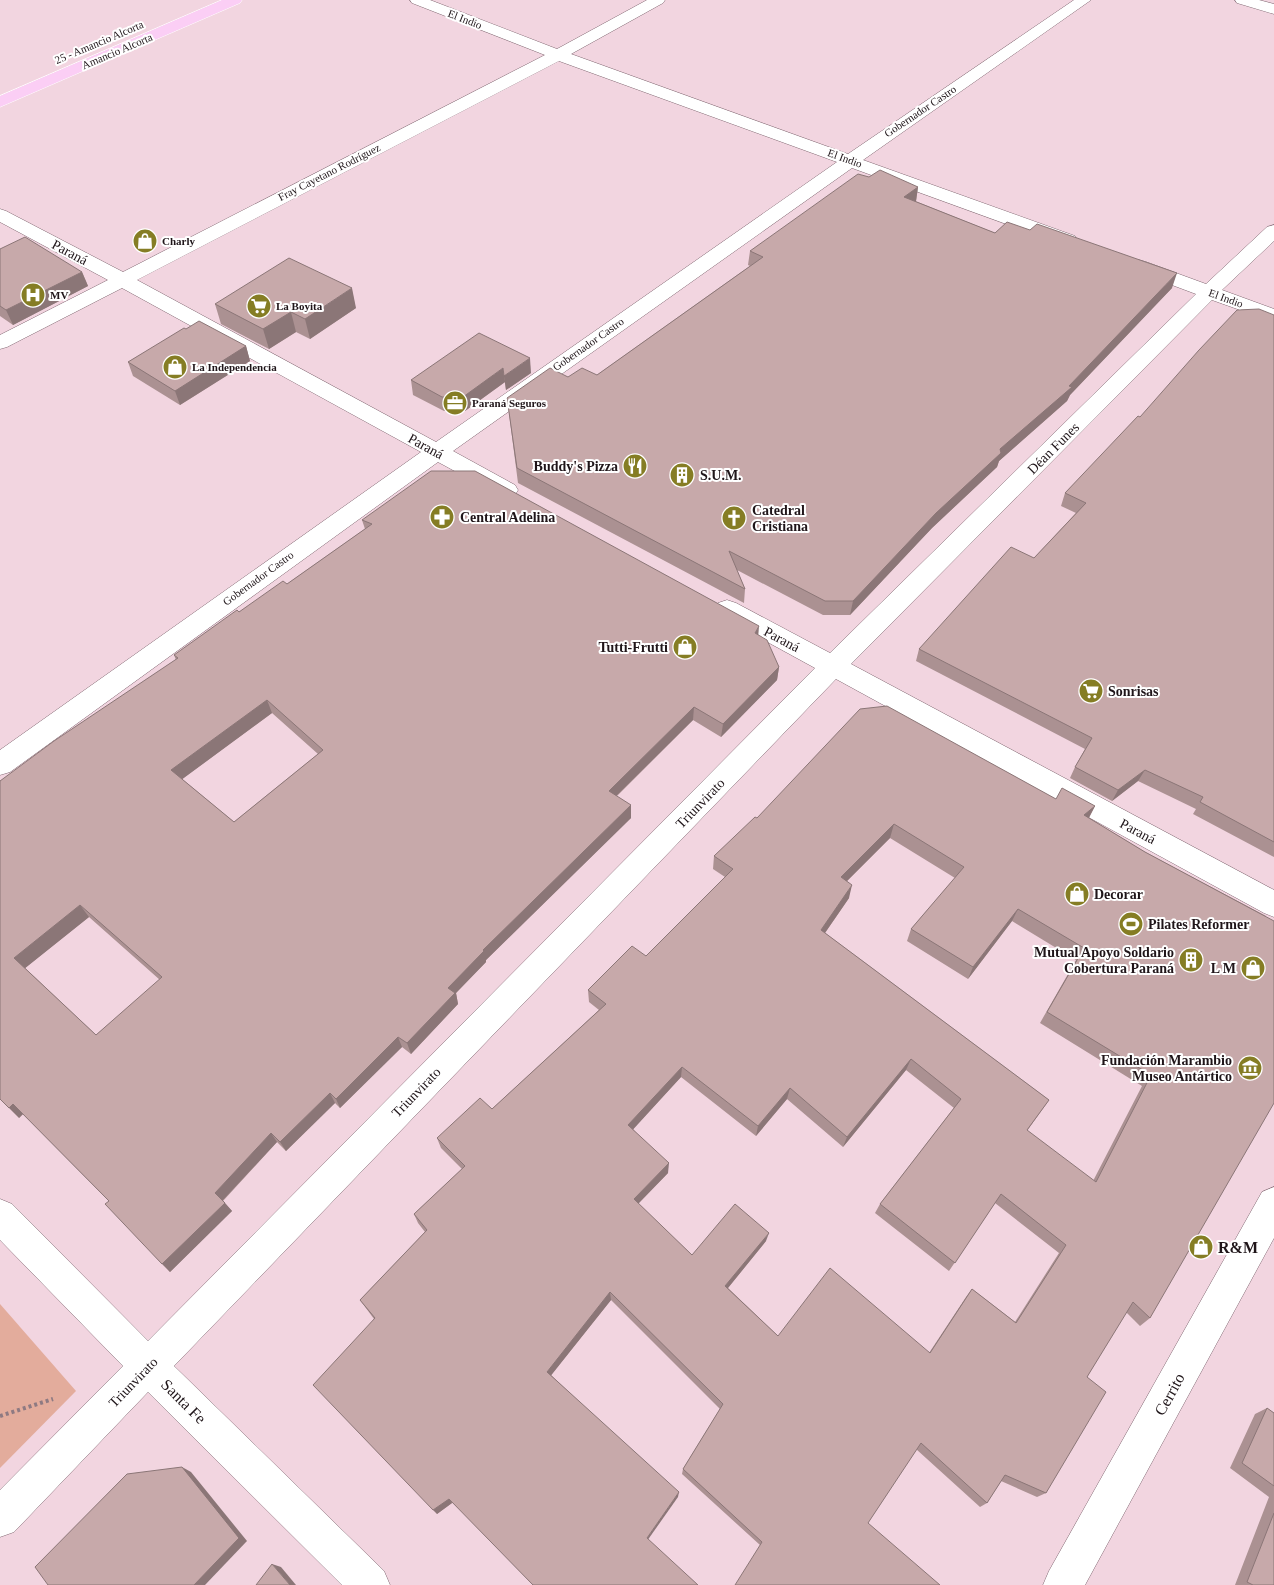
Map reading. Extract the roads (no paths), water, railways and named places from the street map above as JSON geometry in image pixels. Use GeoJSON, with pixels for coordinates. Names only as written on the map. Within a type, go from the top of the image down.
{"type":"FeatureCollection","features":[{"type":"Feature","properties":{"kind":"main road","name":"25 - Amancio Alcorta"},"geometry":{"type":"LineString","coordinates":[[162,15],[198,0]]}},
{"type":"Feature","properties":{"kind":"main road","name":"Amancio Alcorta"},"geometry":{"type":"LineString","coordinates":[[0,102],[235,0]]}},
{"type":"Feature","properties":{"kind":"street","name":"El Indio"},"geometry":{"type":"LineString","coordinates":[[417,0],[558,55],[1080,245]]}},
{"type":"Feature","properties":{"kind":"street","name":"Fray Cayetano Rodríguez"},"geometry":{"type":"LineString","coordinates":[[0,343],[558,55],[658,0]]}},
{"type":"Feature","properties":{"kind":"street","name":"Gobernador Castro"},"geometry":{"type":"LineString","coordinates":[[0,764],[435,451],[849,160],[1084,0]]}},
{"type":"Feature","properties":{"kind":"street"},"geometry":{"type":"LineString","coordinates":[[1242,0],[1274,9]]}},
{"type":"Feature","properties":{"kind":"street","name":"Paraná"},"geometry":{"type":"LineString","coordinates":[[0,216],[121,279],[530,502]]}},
{"type":"Feature","properties":{"kind":"street","name":"Déan Funes"},"geometry":{"type":"LineString","coordinates":[[833,666],[1209,292],[1274,231]]}},
{"type":"Feature","properties":{"kind":"street","name":"El Indio"},"geometry":{"type":"LineString","coordinates":[[1126,262],[1274,316]]}},
{"type":"Feature","properties":{"kind":"street","name":"Paraná"},"geometry":{"type":"LineString","coordinates":[[712,601],[1274,904]]}},
{"type":"Feature","properties":{"kind":"street","name":"Triunvirato"},"geometry":{"type":"LineString","coordinates":[[0,1518],[833,666]]}},
{"type":"Feature","properties":{"kind":"street","name":"Cerrito"},"geometry":{"type":"LineString","coordinates":[[1064,1585],[1274,1204]]}},
{"type":"Feature","properties":{"kind":"street","name":"Santa Fe"},"geometry":{"type":"LineString","coordinates":[[0,1216],[148,1366],[370,1585]]}},
{"type":"Feature","properties":{"kind":"place","name":"Charly"},"geometry":{"type":"Point","coordinates":[145,241]}},
{"type":"Feature","properties":{"kind":"place","name":"MV"},"geometry":{"type":"Point","coordinates":[33,295]}},
{"type":"Feature","properties":{"kind":"place","name":"La Boyita"},"geometry":{"type":"Point","coordinates":[259,306]}},
{"type":"Feature","properties":{"kind":"place","name":"La Independencia"},"geometry":{"type":"Point","coordinates":[175,367]}},
{"type":"Feature","properties":{"kind":"place","name":"Paraná Seguros"},"geometry":{"type":"Point","coordinates":[455,403]}},
{"type":"Feature","properties":{"kind":"place","name":"Buddy's Pizza"},"geometry":{"type":"Point","coordinates":[635,466]}},
{"type":"Feature","properties":{"kind":"place","name":"S.U.M."},"geometry":{"type":"Point","coordinates":[682,475]}},
{"type":"Feature","properties":{"kind":"place","name":"Central Adelina"},"geometry":{"type":"Point","coordinates":[442,517]}},
{"type":"Feature","properties":{"kind":"place","name":"Catedral Cristiana"},"geometry":{"type":"Point","coordinates":[734,518]}},
{"type":"Feature","properties":{"kind":"place","name":"Tutti-Frutti"},"geometry":{"type":"Point","coordinates":[685,647]}},
{"type":"Feature","properties":{"kind":"place","name":"Sonrisas"},"geometry":{"type":"Point","coordinates":[1091,691]}},
{"type":"Feature","properties":{"kind":"place","name":"Decorar"},"geometry":{"type":"Point","coordinates":[1077,894]}},
{"type":"Feature","properties":{"kind":"place","name":"Pilates Reformer"},"geometry":{"type":"Point","coordinates":[1131,924]}},
{"type":"Feature","properties":{"kind":"place","name":"Mutual Apoyo Soldario Cobertura Paraná"},"geometry":{"type":"Point","coordinates":[1191,960]}},
{"type":"Feature","properties":{"kind":"place","name":"L M"},"geometry":{"type":"Point","coordinates":[1253,968]}},
{"type":"Feature","properties":{"kind":"place","name":"Fundación Marambio Museo Antártico"},"geometry":{"type":"Point","coordinates":[1250,1068]}},
{"type":"Feature","properties":{"kind":"place","name":"R&M"},"geometry":{"type":"Point","coordinates":[1201,1247]}}]}
